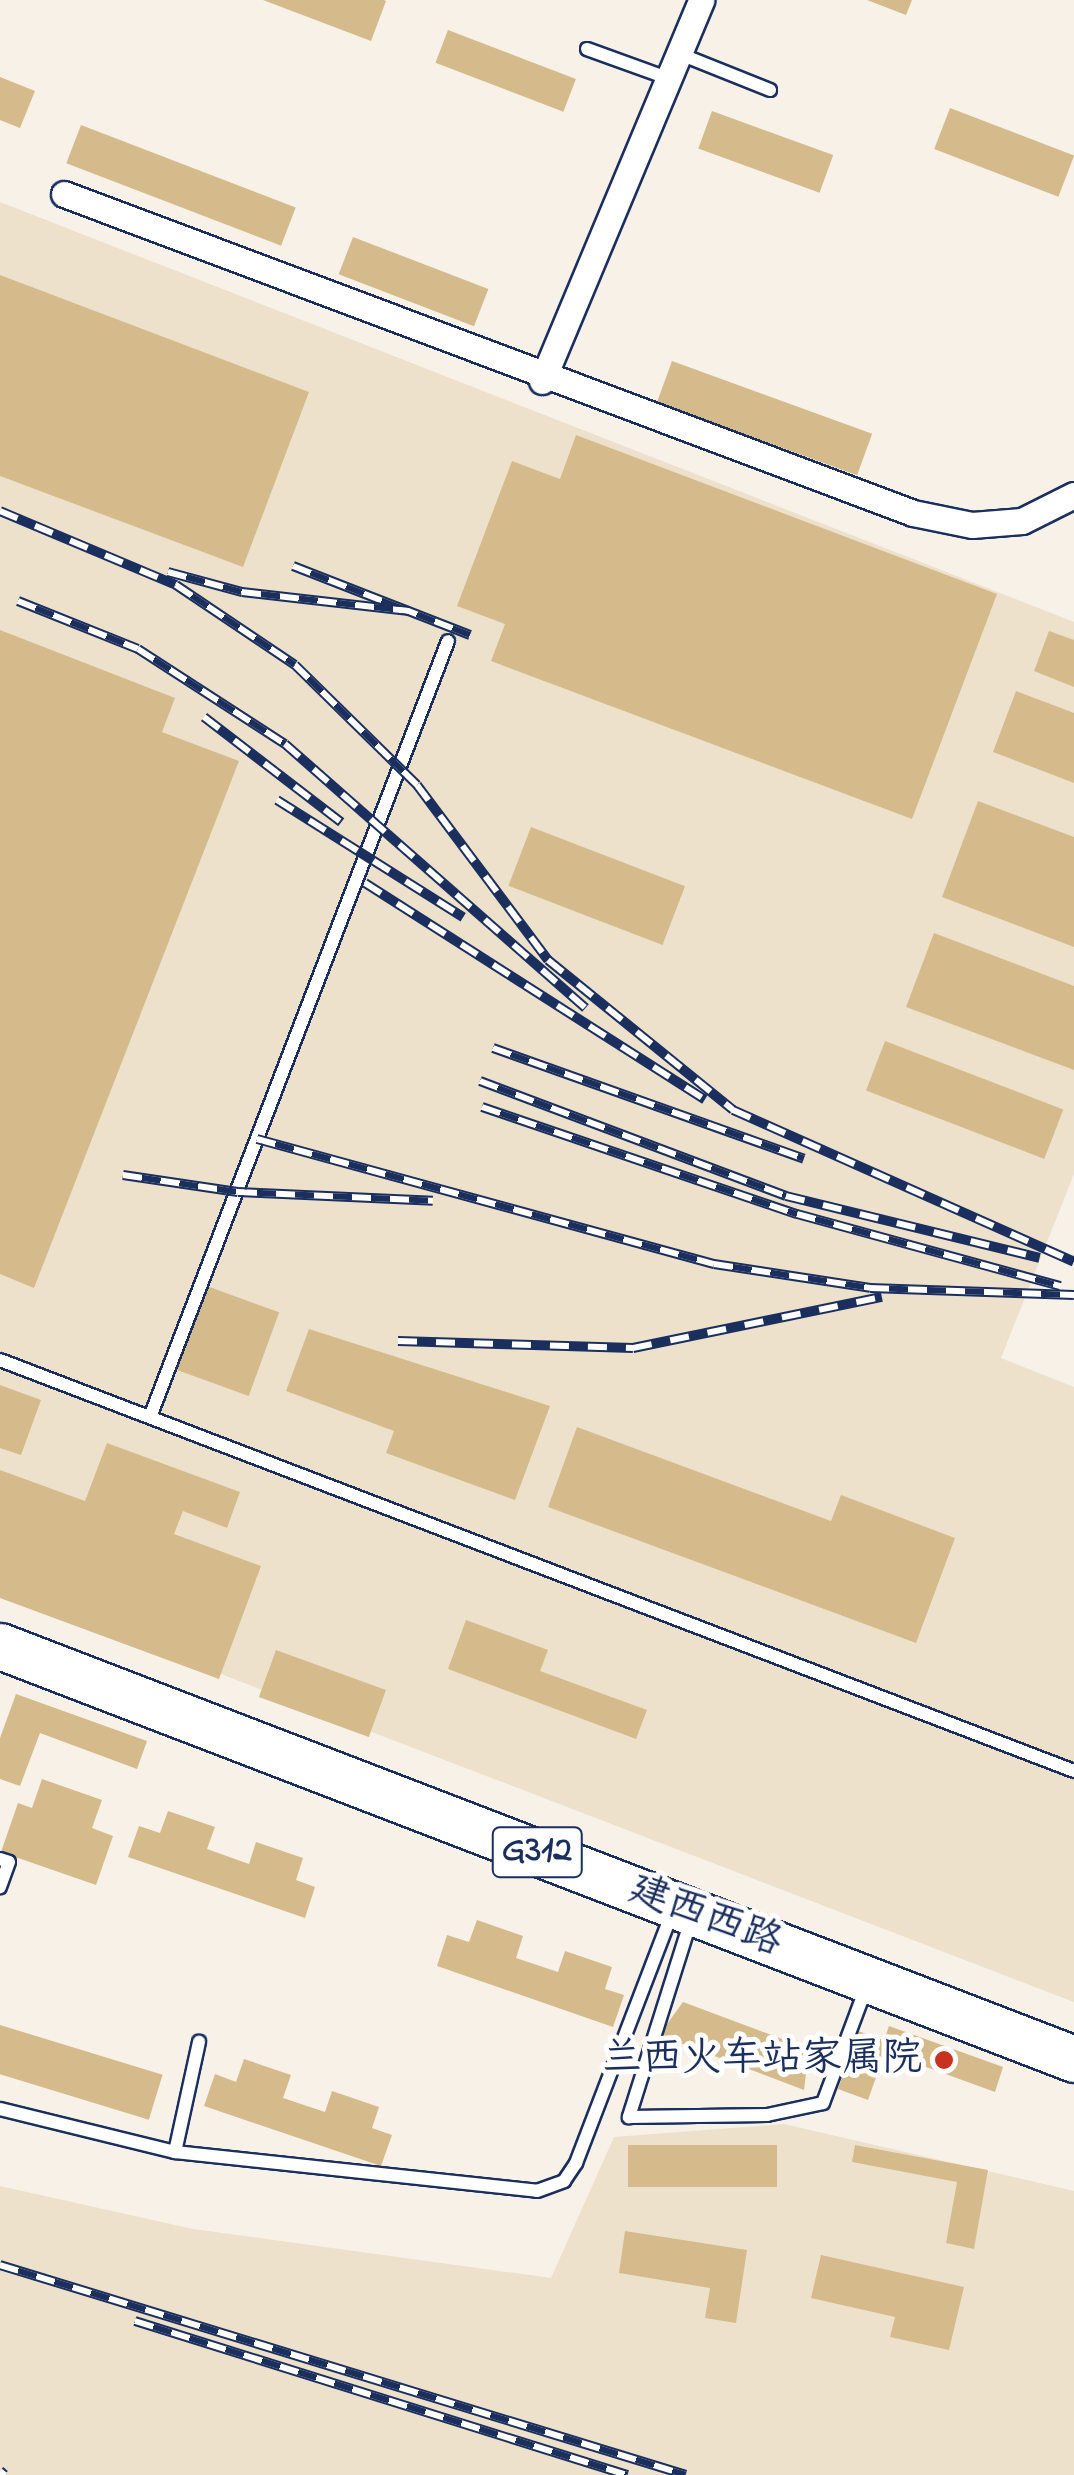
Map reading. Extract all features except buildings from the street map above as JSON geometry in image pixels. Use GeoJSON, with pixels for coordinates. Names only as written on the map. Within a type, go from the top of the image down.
{"type":"FeatureCollection","features":[{"type":"Feature","properties":{"kind":"highway","name":"建西西路"},"geometry":{"type":"LineString","coordinates":[[0,1617],[1074,2025]]}},
{"type":"Feature","properties":{"kind":"highway","name":"建西西路"},"geometry":{"type":"LineString","coordinates":[[0,1646],[1074,2059]]}},
{"type":"Feature","properties":{"kind":"street"},"geometry":{"type":"LineString","coordinates":[[542,381],[701,0]]}},
{"type":"Feature","properties":{"kind":"street"},"geometry":{"type":"LineString","coordinates":[[64,194],[542,381],[913,513],[972,525],[1022,521],[1074,494]]}},
{"type":"Feature","properties":{"kind":"lane"},"geometry":{"type":"LineString","coordinates":[[586,49],[670,79]]}},
{"type":"Feature","properties":{"kind":"lane"},"geometry":{"type":"LineString","coordinates":[[680,54],[770,90]]}},
{"type":"Feature","properties":{"kind":"lane"},"geometry":{"type":"LineString","coordinates":[[150,1417],[448,641]]}},
{"type":"Feature","properties":{"kind":"lane"},"geometry":{"type":"LineString","coordinates":[[0,1360],[1074,1771]]}},
{"type":"Feature","properties":{"kind":"lane"},"geometry":{"type":"LineString","coordinates":[[0,1859],[9,1862],[0,1888]]}},
{"type":"Feature","properties":{"kind":"lane"},"geometry":{"type":"LineString","coordinates":[[684,1909],[629,2117],[767,2114],[823,2103],[869,1980]]}},
{"type":"Feature","properties":{"kind":"lane"},"geometry":{"type":"LineString","coordinates":[[0,2109],[174,2152],[400,2182],[537,2191],[564,2181],[684,1909]]}},
{"type":"Feature","properties":{"kind":"lane"},"geometry":{"type":"LineString","coordinates":[[174,2152],[199,2042]]}},
{"type":"Feature","properties":{"kind":"shaded area"},"geometry":{"type":"Polygon","coordinates":[[[0,202],[1074,622],[1074,1174],[1001,1358],[1074,1387],[1074,2002],[0,1589],[0,202]]]}},
{"type":"Feature","properties":{"kind":"shaded area"},"geometry":{"type":"Polygon","coordinates":[[[784,2124],[1074,2191],[1074,2475],[0,2475],[0,2186],[193,2229],[551,2278],[614,2137],[784,2124]]]}},
{"type":"Feature","properties":{"kind":"railway"},"geometry":{"type":"LineString","coordinates":[[0,511],[176,585],[295,665],[417,785],[548,960],[733,1110],[1074,1262]]}},
{"type":"Feature","properties":{"kind":"railway"},"geometry":{"type":"LineString","coordinates":[[293,566],[470,635]]}},
{"type":"Feature","properties":{"kind":"railway"},"geometry":{"type":"LineString","coordinates":[[168,572],[242,592],[409,611]]}},
{"type":"Feature","properties":{"kind":"railway"},"geometry":{"type":"LineString","coordinates":[[18,601],[138,649],[285,744],[585,1008]]}},
{"type":"Feature","properties":{"kind":"railway"},"geometry":{"type":"LineString","coordinates":[[204,717],[341,822]]}},
{"type":"Feature","properties":{"kind":"railway"},"geometry":{"type":"LineString","coordinates":[[277,800],[463,917]]}},
{"type":"Feature","properties":{"kind":"railway"},"geometry":{"type":"LineString","coordinates":[[365,883],[705,1100]]}},
{"type":"Feature","properties":{"kind":"railway"},"geometry":{"type":"LineString","coordinates":[[493,1048],[804,1159]]}},
{"type":"Feature","properties":{"kind":"railway"},"geometry":{"type":"LineString","coordinates":[[480,1081],[786,1196],[1040,1258]]}},
{"type":"Feature","properties":{"kind":"railway"},"geometry":{"type":"LineString","coordinates":[[482,1107],[797,1214],[1060,1286]]}},
{"type":"Feature","properties":{"kind":"railway"},"geometry":{"type":"LineString","coordinates":[[257,1139],[714,1264],[870,1288],[1074,1295]]}},
{"type":"Feature","properties":{"kind":"railway"},"geometry":{"type":"LineString","coordinates":[[123,1175],[238,1192],[433,1201]]}},
{"type":"Feature","properties":{"kind":"railway"},"geometry":{"type":"LineString","coordinates":[[398,1341],[633,1348],[882,1297]]}},
{"type":"Feature","properties":{"kind":"railway"},"geometry":{"type":"LineString","coordinates":[[0,2265],[686,2475]]}},
{"type":"Feature","properties":{"kind":"railway"},"geometry":{"type":"LineString","coordinates":[[135,2321],[627,2475]]}},
{"type":"Feature","properties":{"kind":"railway"},"geometry":{"type":"LineString","coordinates":[[0,2471],[5,2475]]}},
{"type":"Feature","properties":{"kind":"place","name":"兰西火车站家属院"},"geometry":{"type":"Point","coordinates":[944,2060]}}]}
